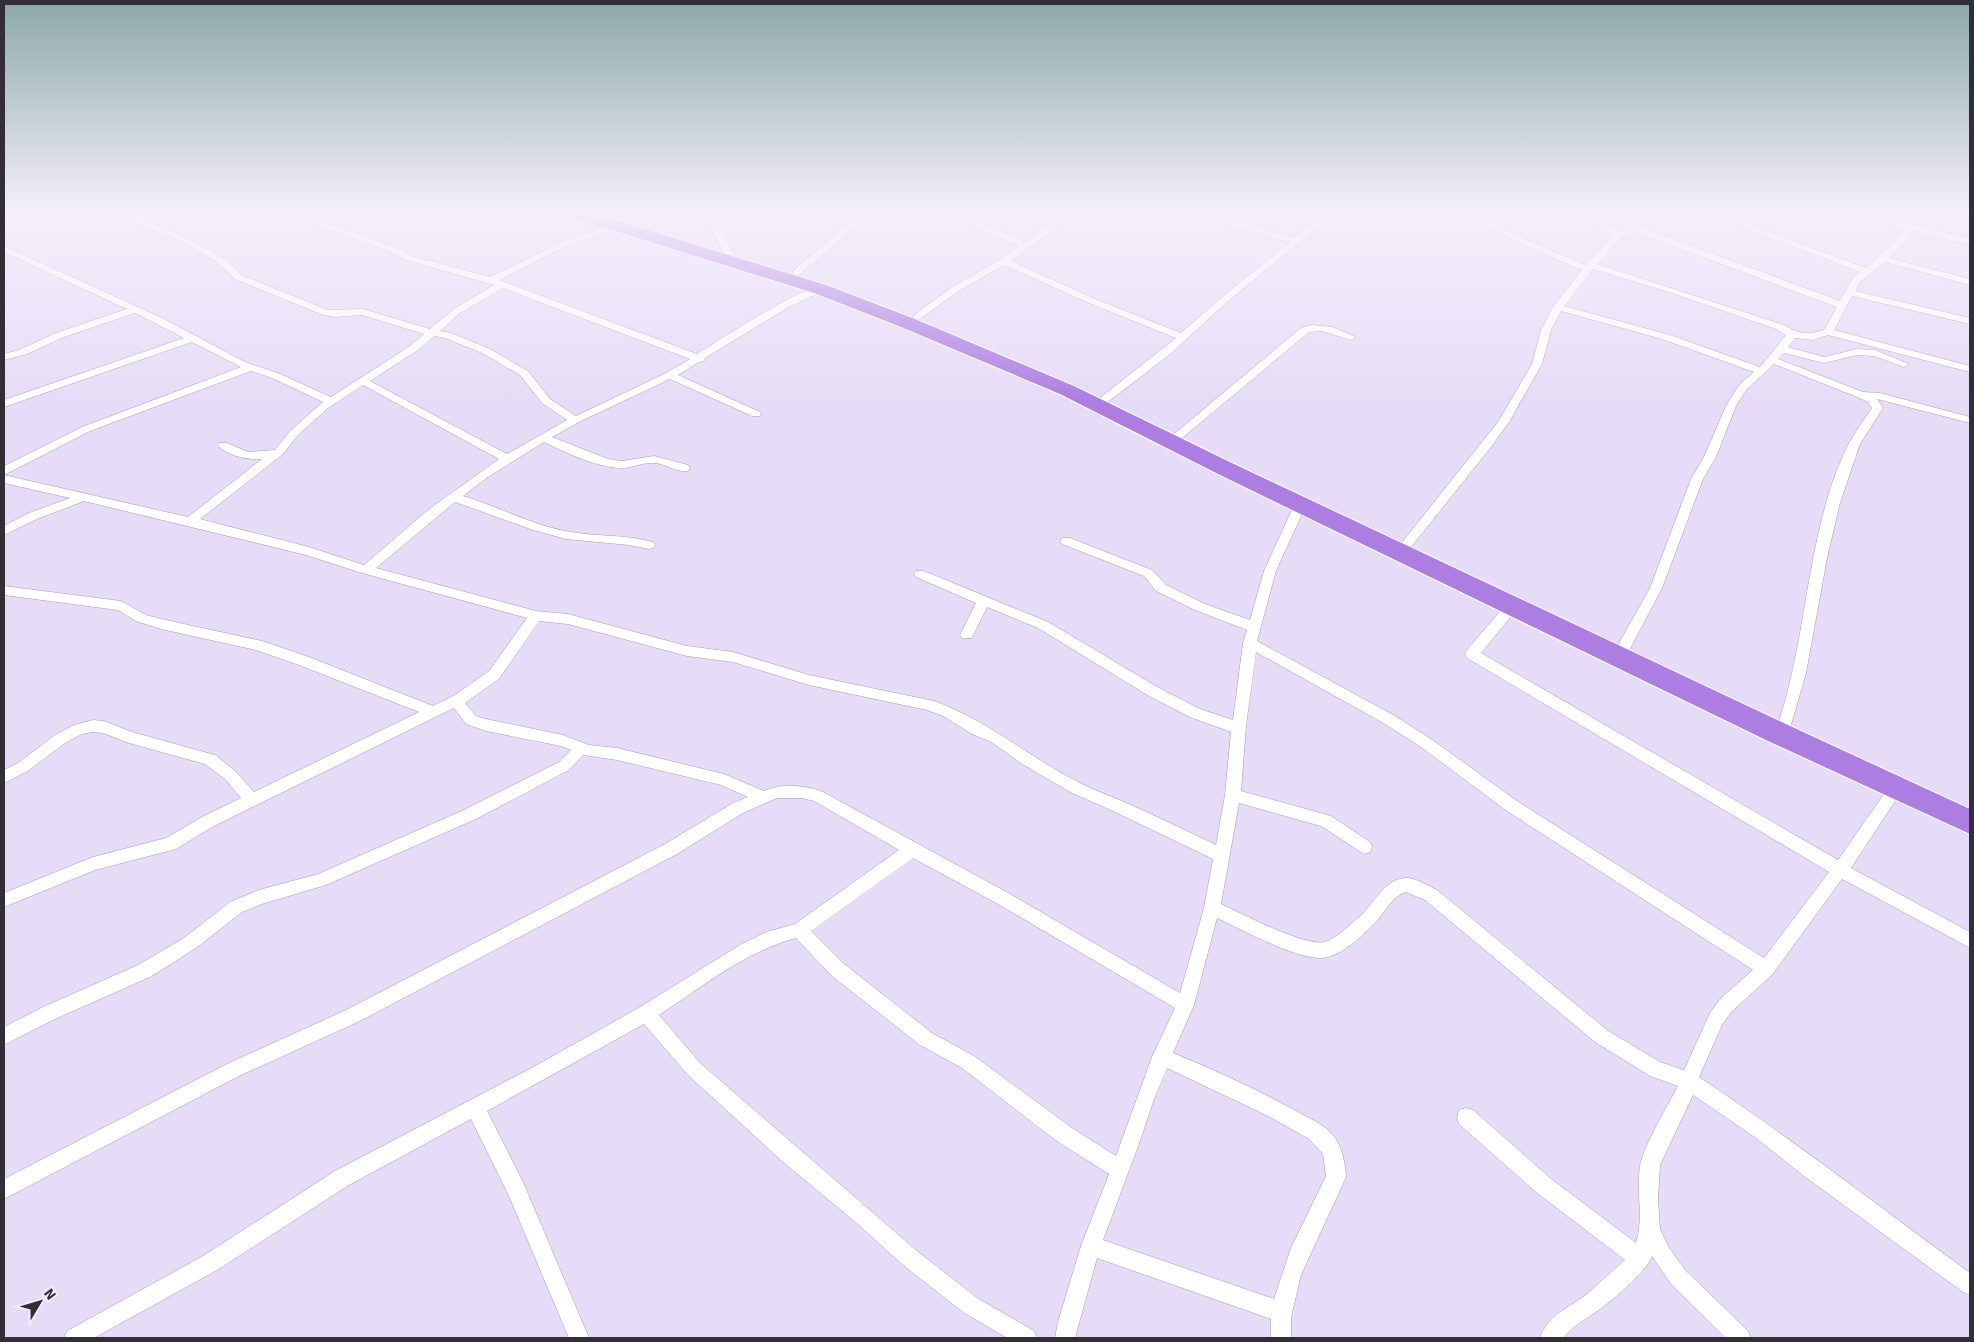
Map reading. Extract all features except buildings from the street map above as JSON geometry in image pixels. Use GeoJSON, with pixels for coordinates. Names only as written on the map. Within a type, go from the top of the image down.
{"type":"FeatureCollection","features":[{"type":"Feature","properties":{"kind":"highway"},"geometry":{"type":"LineString","coordinates":[[774,275],[820,289],[908,323],[1067,390],[1170,443],[1970,822]]}},
{"type":"Feature","properties":{"kind":"highway"},"geometry":{"type":"LineString","coordinates":[[800,275],[916,317],[1077,384],[1178,436],[1970,807]]}},
{"type":"Feature","properties":{"kind":"street"},"geometry":{"type":"LineString","coordinates":[[58,275],[194,338],[241,364],[276,376],[331,401]]}},
{"type":"Feature","properties":{"kind":"street"},"geometry":{"type":"LineString","coordinates":[[236,275],[332,315],[363,312],[465,341],[524,373],[546,401],[575,420]]}},
{"type":"Feature","properties":{"kind":"street"},"geometry":{"type":"LineString","coordinates":[[471,275],[502,284],[700,359]]}},
{"type":"Feature","properties":{"kind":"street"},"geometry":{"type":"LineString","coordinates":[[491,280],[502,275]]}},
{"type":"Feature","properties":{"kind":"street"},"geometry":{"type":"LineString","coordinates":[[916,317],[954,290],[981,275]]}},
{"type":"Feature","properties":{"kind":"street"},"geometry":{"type":"LineString","coordinates":[[1034,275],[1092,301],[1182,337]]}},
{"type":"Feature","properties":{"kind":"street"},"geometry":{"type":"LineString","coordinates":[[1105,399],[1256,275]]}},
{"type":"Feature","properties":{"kind":"street"},"geometry":{"type":"LineString","coordinates":[[1408,544],[1487,445],[1503,422],[1537,364],[1546,330],[1558,307],[1584,275]]}},
{"type":"Feature","properties":{"kind":"street"},"geometry":{"type":"LineString","coordinates":[[1617,275],[1672,290],[1780,327],[1791,334],[1813,337],[1828,332],[1970,369]]}},
{"type":"Feature","properties":{"kind":"street"},"geometry":{"type":"LineString","coordinates":[[1760,275],[1844,306]]}},
{"type":"Feature","properties":{"kind":"street"},"geometry":{"type":"LineString","coordinates":[[1828,332],[1844,306],[1856,280],[1863,275]]}},
{"type":"Feature","properties":{"kind":"street"},"geometry":{"type":"LineString","coordinates":[[1942,275],[1970,282]]}},
{"type":"Feature","properties":{"kind":"street"},"geometry":{"type":"LineString","coordinates":[[190,521],[279,452],[312,414],[414,348],[457,311],[502,284]]}},
{"type":"Feature","properties":{"kind":"street"},"geometry":{"type":"LineString","coordinates":[[366,570],[453,497],[508,459],[575,420],[700,359],[784,306],[820,289]]}},
{"type":"Feature","properties":{"kind":"street"},"geometry":{"type":"LineString","coordinates":[[1850,293],[1970,321]]}},
{"type":"Feature","properties":{"kind":"street"},"geometry":{"type":"LineString","coordinates":[[1558,307],[1666,337],[1762,371]]}},
{"type":"Feature","properties":{"kind":"street"},"geometry":{"type":"LineString","coordinates":[[4,357],[23,352],[60,335],[135,310]]}},
{"type":"Feature","properties":{"kind":"street"},"geometry":{"type":"LineString","coordinates":[[1178,436],[1305,330],[1312,327],[1321,328],[1351,337]]}},
{"type":"Feature","properties":{"kind":"street"},"geometry":{"type":"LineString","coordinates":[[1625,645],[1656,588],[1697,479],[1710,457],[1731,406],[1743,387],[1762,371],[1782,349],[1791,334]]}},
{"type":"Feature","properties":{"kind":"street"},"geometry":{"type":"LineString","coordinates":[[4,404],[194,338]]}},
{"type":"Feature","properties":{"kind":"street"},"geometry":{"type":"LineString","coordinates":[[1782,349],[1824,360],[1857,352],[1875,352],[1904,364]]}},
{"type":"Feature","properties":{"kind":"street"},"geometry":{"type":"LineString","coordinates":[[1772,360],[1862,395],[1872,400],[1878,408],[1852,449],[1842,479],[1813,595],[1798,687],[1786,721]]}},
{"type":"Feature","properties":{"kind":"street"},"geometry":{"type":"LineString","coordinates":[[4,471],[86,429],[251,367]]}},
{"type":"Feature","properties":{"kind":"street"},"geometry":{"type":"LineString","coordinates":[[670,375],[756,414]]}},
{"type":"Feature","properties":{"kind":"street"},"geometry":{"type":"LineString","coordinates":[[363,381],[508,459]]}},
{"type":"Feature","properties":{"kind":"street"},"geometry":{"type":"LineString","coordinates":[[1862,395],[1880,396],[1970,420]]}},
{"type":"Feature","properties":{"kind":"street"},"geometry":{"type":"LineString","coordinates":[[544,438],[617,464],[630,465],[650,459],[664,461],[684,468]]}},
{"type":"Feature","properties":{"kind":"street"},"geometry":{"type":"LineString","coordinates":[[223,445],[242,455],[252,457],[279,452]]}},
{"type":"Feature","properties":{"kind":"street"},"geometry":{"type":"LineString","coordinates":[[4,479],[80,498],[190,521],[309,551],[366,570],[464,594],[536,616],[577,621],[686,651],[733,657],[809,680],[929,705],[948,712],[977,730],[996,738],[1029,761],[1075,788],[1118,806],[1221,855]]}},
{"type":"Feature","properties":{"kind":"street"},"geometry":{"type":"LineString","coordinates":[[453,497],[565,534],[632,540],[649,545]]}},
{"type":"Feature","properties":{"kind":"street"},"geometry":{"type":"LineString","coordinates":[[4,531],[33,516],[80,498]]}},
{"type":"Feature","properties":{"kind":"street"},"geometry":{"type":"LineString","coordinates":[[1065,1338],[1091,1246],[1161,1057],[1185,1005],[1212,908],[1234,795],[1240,726],[1252,635],[1270,571],[1300,504]]}},
{"type":"Feature","properties":{"kind":"street"},"geometry":{"type":"LineString","coordinates":[[1066,541],[1151,575],[1161,588],[1252,635],[1411,734],[1512,806],[1766,969]]}},
{"type":"Feature","properties":{"kind":"street"},"geometry":{"type":"LineString","coordinates":[[920,574],[1043,625],[1154,692],[1195,713],[1229,726],[1240,726]]}},
{"type":"Feature","properties":{"kind":"street"},"geometry":{"type":"LineString","coordinates":[[4,590],[121,606],[141,618],[154,622],[257,645],[304,661],[431,711]]}},
{"type":"Feature","properties":{"kind":"street"},"geometry":{"type":"LineString","coordinates":[[968,635],[984,600]]}},
{"type":"Feature","properties":{"kind":"street"},"geometry":{"type":"LineString","coordinates":[[1513,605],[1472,654],[1840,870],[1970,940]]}},
{"type":"Feature","properties":{"kind":"street"},"geometry":{"type":"LineString","coordinates":[[4,900],[93,864],[170,844],[207,822],[368,744],[431,711],[457,700],[481,686],[494,675],[536,616]]}},
{"type":"Feature","properties":{"kind":"street"},"geometry":{"type":"LineString","coordinates":[[457,700],[462,711],[471,720],[486,725],[563,741],[578,748],[617,754],[724,780],[762,797]]}},
{"type":"Feature","properties":{"kind":"street"},"geometry":{"type":"LineString","coordinates":[[4,777],[23,766],[60,739],[79,729],[92,726],[210,759],[230,774],[252,800]]}},
{"type":"Feature","properties":{"kind":"street"},"geometry":{"type":"LineString","coordinates":[[4,1036],[144,971],[190,943],[236,907],[258,896],[320,880],[471,814],[564,766],[575,756],[578,748]]}},
{"type":"Feature","properties":{"kind":"street"},"geometry":{"type":"LineString","coordinates":[[1550,1338],[1564,1320],[1593,1302],[1641,1259],[1650,1230],[1648,1198],[1650,1165],[1663,1134],[1686,1090],[1687,1080],[1716,1019],[1726,1005],[1766,969],[1840,870],[1896,788]]}},
{"type":"Feature","properties":{"kind":"street"},"geometry":{"type":"LineString","coordinates":[[4,1189],[233,1070],[352,1016],[671,848],[738,808],[776,792],[802,792],[818,796],[976,886],[1004,899],[1185,1005]]}},
{"type":"Feature","properties":{"kind":"street"},"geometry":{"type":"LineString","coordinates":[[1234,795],[1326,821],[1364,846]]}},
{"type":"Feature","properties":{"kind":"street"},"geometry":{"type":"LineString","coordinates":[[74,1338],[210,1263],[342,1178],[475,1108],[646,1013],[746,950],[772,937],[799,930],[911,850]]}},
{"type":"Feature","properties":{"kind":"street"},"geometry":{"type":"LineString","coordinates":[[1212,908],[1272,935],[1320,950],[1332,948],[1370,917],[1395,890],[1402,886],[1412,886],[1431,895],[1483,936],[1601,1036],[1656,1070],[1687,1080],[1763,1131],[1811,1169],[1970,1285]]}},
{"type":"Feature","properties":{"kind":"street"},"geometry":{"type":"LineString","coordinates":[[799,930],[838,970],[926,1039],[968,1062],[1065,1134],[1119,1169]]}},
{"type":"Feature","properties":{"kind":"street"},"geometry":{"type":"LineString","coordinates":[[646,1013],[694,1069],[790,1155],[866,1218],[910,1258],[970,1305],[1027,1338]]}},
{"type":"Feature","properties":{"kind":"street"},"geometry":{"type":"LineString","coordinates":[[1161,1057],[1232,1086],[1324,1138],[1332,1151],[1336,1164],[1336,1177],[1298,1251],[1281,1312],[1281,1338]]}},
{"type":"Feature","properties":{"kind":"street"},"geometry":{"type":"LineString","coordinates":[[475,1108],[516,1189],[580,1338]]}},
{"type":"Feature","properties":{"kind":"street"},"geometry":{"type":"LineString","coordinates":[[1466,1117],[1543,1185],[1641,1259]]}},
{"type":"Feature","properties":{"kind":"street"},"geometry":{"type":"LineString","coordinates":[[1650,1230],[1662,1255],[1678,1277],[1741,1338]]}},
{"type":"Feature","properties":{"kind":"street"},"geometry":{"type":"LineString","coordinates":[[1091,1246],[1281,1312]]}}]}
